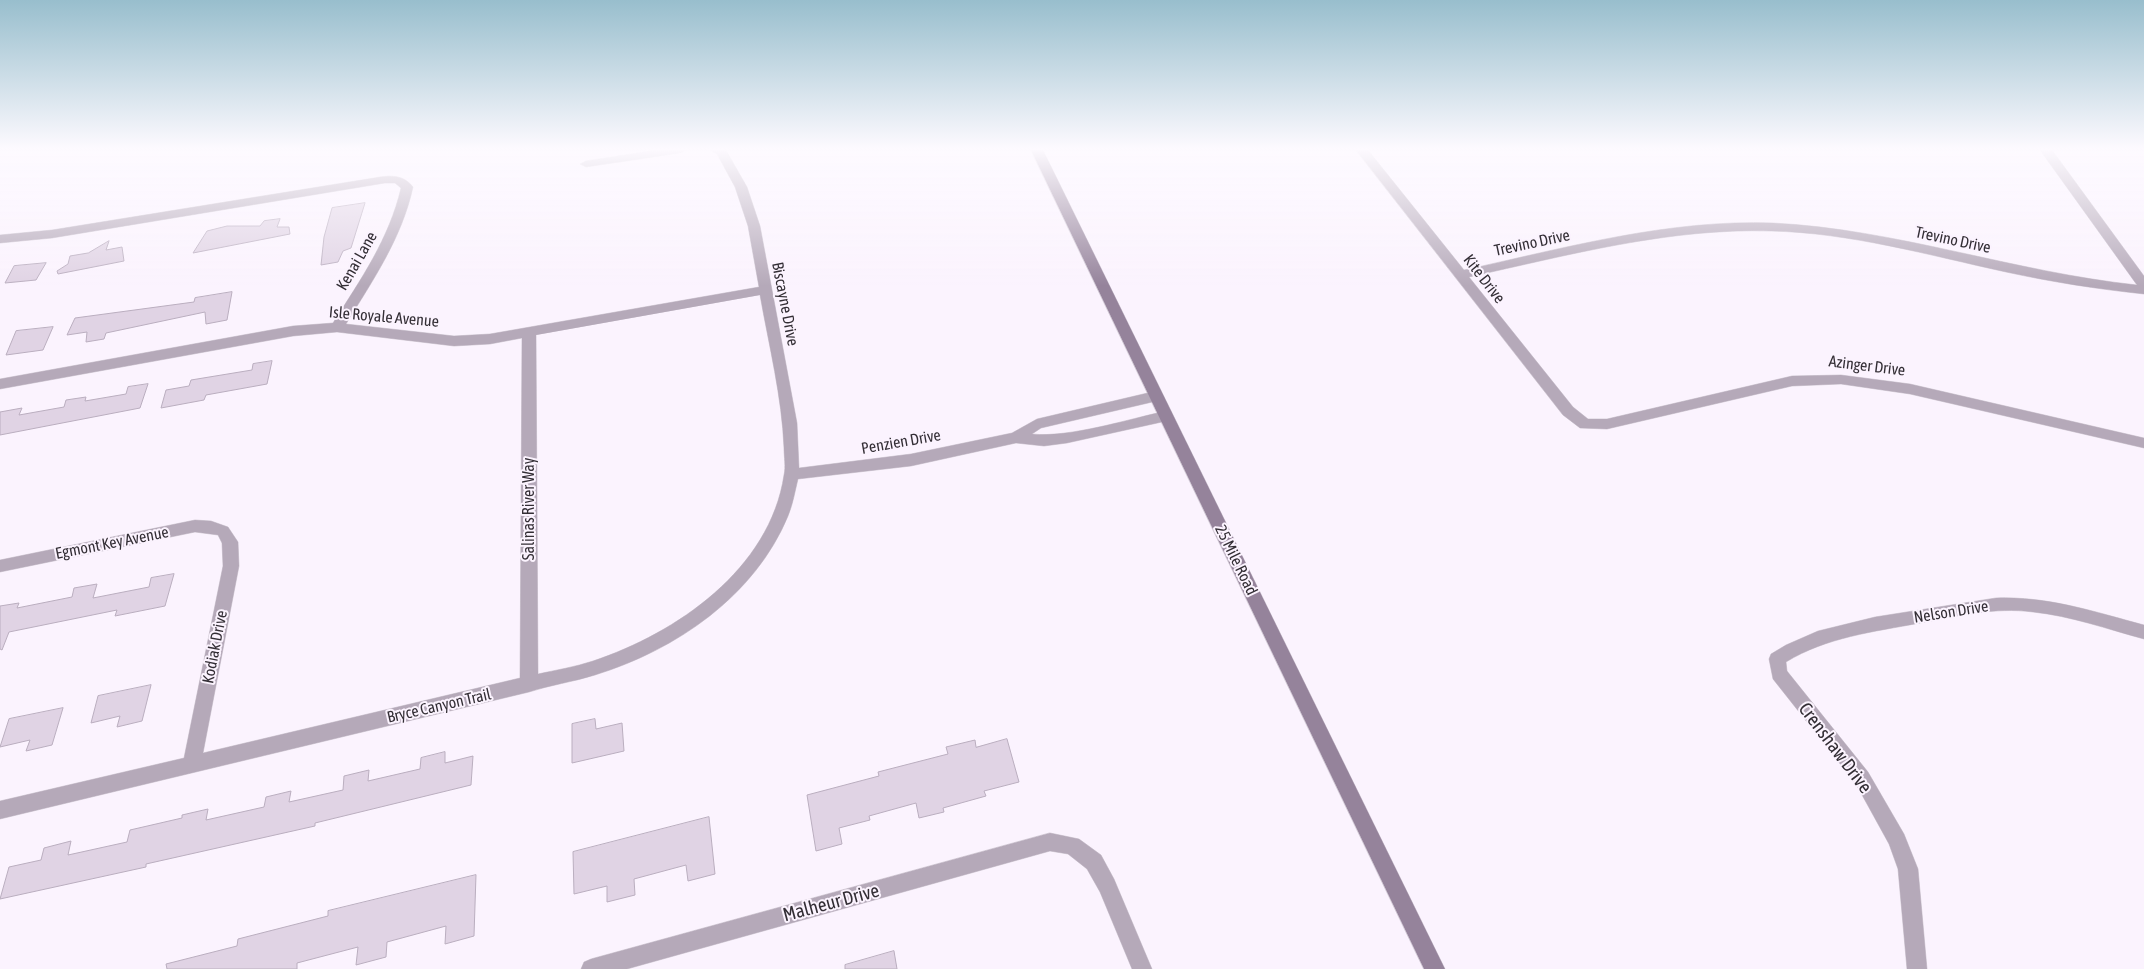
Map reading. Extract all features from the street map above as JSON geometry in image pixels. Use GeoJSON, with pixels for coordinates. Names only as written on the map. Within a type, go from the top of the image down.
{"type":"FeatureCollection","features":[{"type":"Feature","properties":{"kind":"street","name":"Kenai Lane"},"geometry":{"type":"LineString","coordinates":[[0,239],[52,234],[290,195]]}},
{"type":"Feature","properties":{"kind":"street","name":"Kenai Lane"},"geometry":{"type":"LineString","coordinates":[[337,327],[389,242],[406,195]]}},
{"type":"Feature","properties":{"kind":"street","name":"Biscayne Drive"},"geometry":{"type":"LineString","coordinates":[[744,195],[754,226],[790,423],[792,474]]}},
{"type":"Feature","properties":{"kind":"street","name":"25 Mile Road"},"geometry":{"type":"LineString","coordinates":[[1059,195],[1435,969]]}},
{"type":"Feature","properties":{"kind":"street","name":"Kite Drive"},"geometry":{"type":"LineString","coordinates":[[1397,195],[1568,411],[1585,424]]}},
{"type":"Feature","properties":{"kind":"street"},"geometry":{"type":"LineString","coordinates":[[2079,195],[2144,285]]}},
{"type":"Feature","properties":{"kind":"street","name":"Trevino Drive"},"geometry":{"type":"LineString","coordinates":[[1460,275],[1648,234],[1727,227],[1773,227],[1862,238],[2090,284],[2144,290]]}},
{"type":"Feature","properties":{"kind":"street","name":"Isle Royale Avenue"},"geometry":{"type":"LineString","coordinates":[[0,384],[270,335],[337,327],[454,341],[490,339],[765,290]]}},
{"type":"Feature","properties":{"kind":"street","name":"Salinas River Way"},"geometry":{"type":"LineString","coordinates":[[528,685],[529,333]]}},
{"type":"Feature","properties":{"kind":"street","name":"Azinger Drive"},"geometry":{"type":"LineString","coordinates":[[1585,424],[1607,424],[1792,380],[1820,378],[1872,381],[1902,387],[2144,443]]}},
{"type":"Feature","properties":{"kind":"street","name":"Penzien Drive"},"geometry":{"type":"LineString","coordinates":[[1016,438],[1037,424],[1156,396]]}},
{"type":"Feature","properties":{"kind":"street","name":"Penzien Drive"},"geometry":{"type":"LineString","coordinates":[[792,474],[911,460],[1016,438],[1044,441],[1067,438],[1166,416]]}},
{"type":"Feature","properties":{"kind":"street","name":"Bryce Canyon Trail"},"geometry":{"type":"LineString","coordinates":[[0,810],[528,685],[594,668],[653,644],[714,604],[754,562],[781,515],[792,474]]}},
{"type":"Feature","properties":{"kind":"street","name":"Egmont Key Avenue"},"geometry":{"type":"LineString","coordinates":[[0,566],[195,526],[211,527],[223,531]]}},
{"type":"Feature","properties":{"kind":"street","name":"Kodiak Drive"},"geometry":{"type":"LineString","coordinates":[[192,764],[231,566],[230,542],[223,531]]}},
{"type":"Feature","properties":{"kind":"street","name":"Nelson Drive"},"geometry":{"type":"LineString","coordinates":[[1779,674],[1777,659],[1787,652],[1835,632],[1981,605],[2020,604],[2048,607],[2144,632]]}},
{"type":"Feature","properties":{"kind":"street","name":"Crenshaw Drive"},"geometry":{"type":"LineString","coordinates":[[1779,674],[1862,778],[1897,840],[1908,869],[1917,969]]}},
{"type":"Feature","properties":{"kind":"street","name":"Malheur Drive"},"geometry":{"type":"LineString","coordinates":[[591,969],[1050,842],[1072,844],[1094,862],[1107,886],[1142,969]]}},
{"type":"Feature","properties":{"kind":"building"},"geometry":{"type":"Polygon","coordinates":[[[365,203],[351,248],[343,251],[338,262],[321,265],[324,237],[332,208],[365,203]]]}},
{"type":"Feature","properties":{"kind":"building"},"geometry":{"type":"Polygon","coordinates":[[[280,219],[277,227],[289,227],[290,234],[193,253],[207,231],[227,226],[260,226],[264,221],[280,219]]]}},
{"type":"Feature","properties":{"kind":"building"},"geometry":{"type":"Polygon","coordinates":[[[109,241],[106,250],[122,247],[124,261],[58,274],[57,271],[68,264],[70,256],[88,253],[109,241]]]}},
{"type":"Feature","properties":{"kind":"building"},"geometry":{"type":"Polygon","coordinates":[[[46,263],[36,280],[5,283],[14,266],[46,263]]]}},
{"type":"Feature","properties":{"kind":"building"},"geometry":{"type":"Polygon","coordinates":[[[232,292],[227,320],[206,324],[205,312],[106,333],[104,339],[86,342],[87,332],[67,335],[75,318],[194,302],[195,298],[232,292]]]}},
{"type":"Feature","properties":{"kind":"building"},"geometry":{"type":"Polygon","coordinates":[[[53,327],[43,350],[6,355],[16,331],[53,327]]]}},
{"type":"Feature","properties":{"kind":"building"},"geometry":{"type":"Polygon","coordinates":[[[272,361],[267,384],[206,395],[204,400],[161,408],[166,390],[189,386],[191,380],[252,370],[253,364],[272,361]]]}},
{"type":"Feature","properties":{"kind":"building"},"geometry":{"type":"Polygon","coordinates":[[[148,384],[140,408],[0,435],[0,412],[22,408],[19,415],[64,407],[66,400],[86,397],[85,401],[126,394],[128,387],[148,384]]]}},
{"type":"Feature","properties":{"kind":"building"},"geometry":{"type":"Polygon","coordinates":[[[174,574],[165,606],[115,616],[117,610],[9,632],[2,650],[0,649],[0,606],[19,603],[17,608],[72,597],[74,588],[97,584],[93,598],[149,587],[151,578],[174,574]]]}},
{"type":"Feature","properties":{"kind":"building"},"geometry":{"type":"Polygon","coordinates":[[[151,685],[142,721],[117,727],[120,716],[91,723],[98,696],[151,685]]]}},
{"type":"Feature","properties":{"kind":"building"},"geometry":{"type":"Polygon","coordinates":[[[63,708],[52,745],[26,751],[30,740],[0,747],[9,719],[63,708]]]}},
{"type":"Feature","properties":{"kind":"building"},"geometry":{"type":"Polygon","coordinates":[[[595,719],[596,729],[622,723],[624,751],[572,763],[572,724],[595,719]]]}},
{"type":"Feature","properties":{"kind":"building"},"geometry":{"type":"Polygon","coordinates":[[[1007,739],[1019,782],[984,791],[986,796],[943,808],[944,812],[919,818],[916,803],[869,816],[870,820],[839,828],[842,844],[816,851],[807,795],[879,776],[878,772],[948,754],[946,747],[975,740],[976,747],[1007,739]]]}},
{"type":"Feature","properties":{"kind":"building"},"geometry":{"type":"Polygon","coordinates":[[[445,752],[445,763],[473,756],[471,785],[315,823],[315,826],[146,864],[146,867],[0,899],[9,867],[41,860],[44,848],[71,841],[68,855],[127,842],[130,830],[182,818],[182,815],[208,809],[206,820],[264,807],[266,797],[291,791],[289,802],[343,790],[344,776],[369,770],[368,781],[420,769],[421,758],[445,752]]]}},
{"type":"Feature","properties":{"kind":"building"},"geometry":{"type":"Polygon","coordinates":[[[709,817],[715,874],[688,881],[686,865],[634,879],[635,895],[607,902],[607,886],[574,894],[573,852],[709,817]]]}},
{"type":"Feature","properties":{"kind":"building"},"geometry":{"type":"Polygon","coordinates":[[[476,875],[474,936],[445,944],[446,926],[387,942],[386,957],[356,965],[358,947],[297,963],[297,969],[167,969],[166,964],[237,946],[238,939],[328,916],[328,911],[476,875]]]}},
{"type":"Feature","properties":{"kind":"building"},"geometry":{"type":"Polygon","coordinates":[[[894,951],[897,969],[845,969],[845,965],[894,951]]]}}]}
